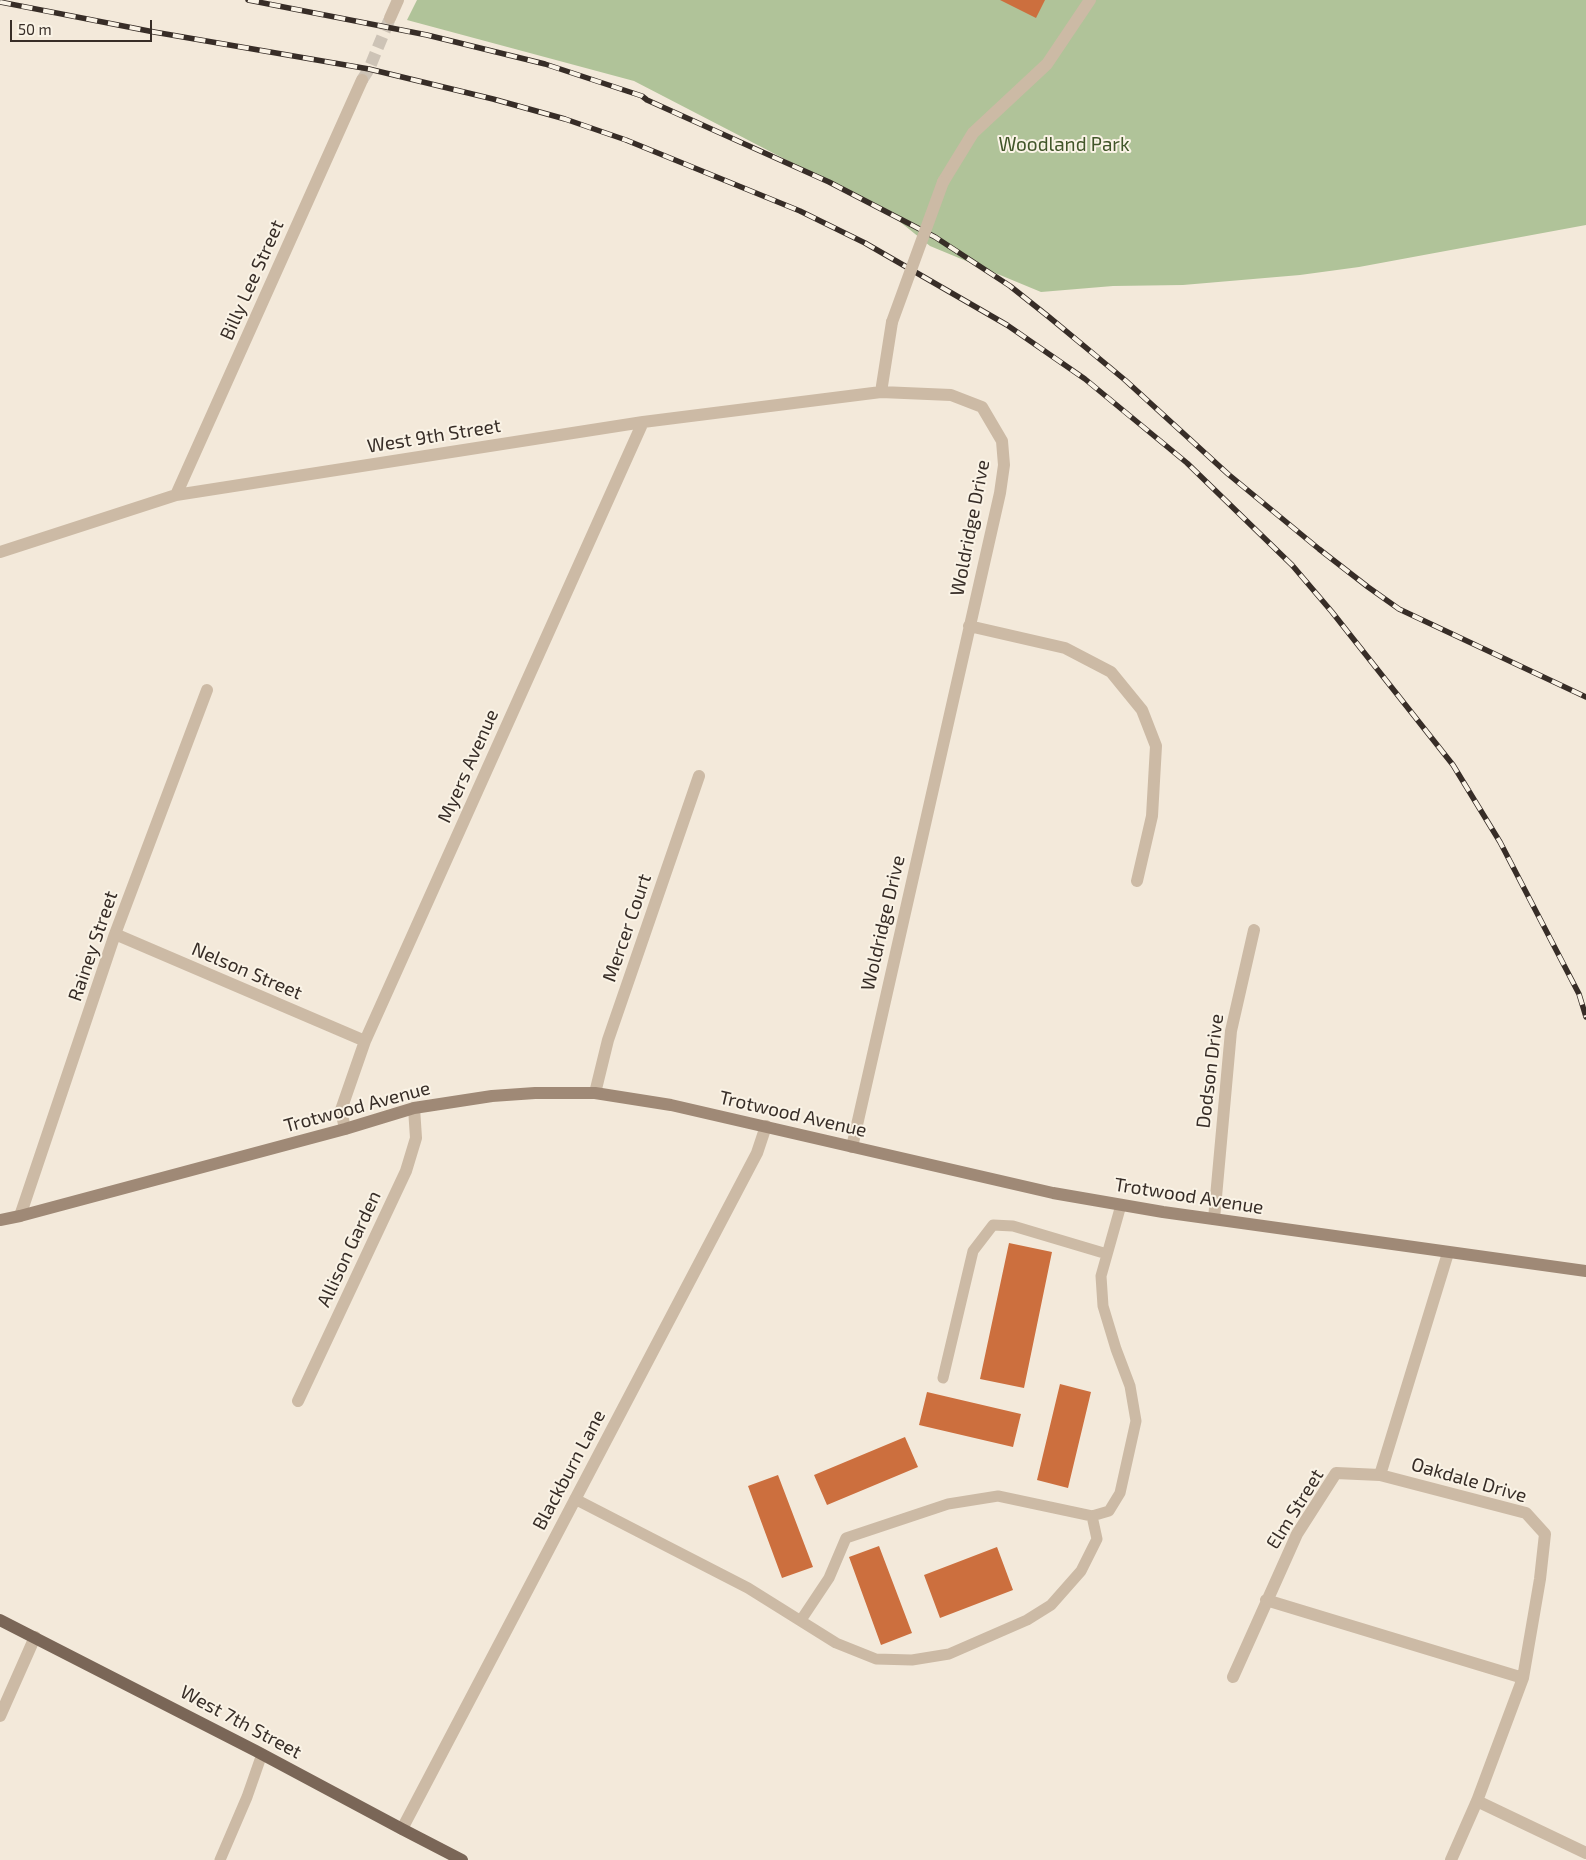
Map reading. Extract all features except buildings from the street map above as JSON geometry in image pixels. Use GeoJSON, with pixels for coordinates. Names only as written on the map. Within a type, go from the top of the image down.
{"type":"FeatureCollection","features":[{"type":"Feature","properties":{"kind":"main road","name":"Trotwood Avenue"},"geometry":{"type":"LineString","coordinates":[[0,1220],[345,1129],[414,1108],[518,1094],[595,1093],[671,1105],[1054,1193],[1214,1219],[1580,1270]]}},
{"type":"Feature","properties":{"kind":"main road","name":"West 7th Street"},"geometry":{"type":"LineString","coordinates":[[0,1620],[262,1754],[462,1860]]}},
{"type":"Feature","properties":{"kind":"street"},"geometry":{"type":"LineString","coordinates":[[390,18],[398,0]]}},
{"type":"Feature","properties":{"kind":"street"},"geometry":{"type":"LineString","coordinates":[[881,392],[892,322],[943,182],[973,133],[1047,64],[1090,0]]}},
{"type":"Feature","properties":{"kind":"street","name":"Billy Lee Street"},"geometry":{"type":"LineString","coordinates":[[176,495],[362,80]]}},
{"type":"Feature","properties":{"kind":"street","name":"West 9th Street"},"geometry":{"type":"LineString","coordinates":[[0,552],[176,495],[643,422],[881,392]]}},
{"type":"Feature","properties":{"kind":"street","name":"Woldridge Drive"},"geometry":{"type":"LineString","coordinates":[[852,1147],[1000,492],[1004,465],[1002,441],[982,408],[951,395],[881,392]]}},
{"type":"Feature","properties":{"kind":"street","name":"Myers Avenue"},"geometry":{"type":"LineString","coordinates":[[345,1129],[341,1110],[365,1041],[643,422]]}},
{"type":"Feature","properties":{"kind":"street"},"geometry":{"type":"LineString","coordinates":[[969,626],[1065,648],[1112,672],[1142,710],[1156,746],[1152,816],[1137,881]]}},
{"type":"Feature","properties":{"kind":"street","name":"Rainey Street"},"geometry":{"type":"LineString","coordinates":[[20,1216],[115,934],[207,690]]}},
{"type":"Feature","properties":{"kind":"street","name":"Mercer Court"},"geometry":{"type":"LineString","coordinates":[[595,1093],[608,1040],[699,776]]}},
{"type":"Feature","properties":{"kind":"street","name":"Dodson Drive"},"geometry":{"type":"LineString","coordinates":[[1214,1219],[1231,1031],[1254,930]]}},
{"type":"Feature","properties":{"kind":"street","name":"Nelson Street"},"geometry":{"type":"LineString","coordinates":[[115,934],[365,1041]]}},
{"type":"Feature","properties":{"kind":"street","name":"Allison Garden"},"geometry":{"type":"LineString","coordinates":[[298,1401],[406,1171],[416,1138],[414,1108]]}},
{"type":"Feature","properties":{"kind":"street","name":"Blackburn Lane"},"geometry":{"type":"LineString","coordinates":[[402,1829],[756,1153],[766,1126]]}},
{"type":"Feature","properties":{"kind":"street"},"geometry":{"type":"LineString","coordinates":[[1380,1475],[1448,1253]]}},
{"type":"Feature","properties":{"kind":"street","name":"Elm Street"},"geometry":{"type":"LineString","coordinates":[[1233,1677],[1297,1534],[1336,1472],[1380,1475]]}},
{"type":"Feature","properties":{"kind":"street","name":"Oakdale Drive"},"geometry":{"type":"LineString","coordinates":[[1380,1475],[1526,1513],[1545,1534],[1540,1579],[1523,1678],[1476,1801],[1451,1860]]}},
{"type":"Feature","properties":{"kind":"street"},"geometry":{"type":"LineString","coordinates":[[1266,1600],[1523,1678]]}},
{"type":"Feature","properties":{"kind":"street"},"geometry":{"type":"LineString","coordinates":[[0,1716],[35,1637]]}},
{"type":"Feature","properties":{"kind":"street"},"geometry":{"type":"LineString","coordinates":[[1476,1801],[1586,1853]]}},
{"type":"Feature","properties":{"kind":"lane"},"geometry":{"type":"LineString","coordinates":[[802,1620],[829,1578],[846,1538],[948,1504],[998,1496],[1092,1516],[1108,1511],[1120,1494],[1136,1421],[1130,1386],[1116,1350],[1103,1306],[1101,1276],[1121,1205]]}},
{"type":"Feature","properties":{"kind":"lane"},"geometry":{"type":"LineString","coordinates":[[943,1378],[973,1251],[993,1225],[1013,1226],[1107,1254]]}},
{"type":"Feature","properties":{"kind":"lane"},"geometry":{"type":"LineString","coordinates":[[575,1499],[748,1588],[836,1643],[876,1660],[912,1660],[949,1654],[1027,1620],[1052,1605],[1081,1571],[1097,1539],[1092,1516]]}},
{"type":"Feature","properties":{"kind":"lane"},"geometry":{"type":"LineString","coordinates":[[220,1860],[247,1798],[262,1754]]}},
{"type":"Feature","properties":{"kind":"green space","name":"Woodland Park"},"geometry":{"type":"Polygon","coordinates":[[[417,0],[1586,0],[1586,225],[1359,267],[1300,275],[1183,285],[1113,286],[1041,292],[930,246],[899,221],[858,197],[634,81],[407,20],[417,0]]]}},
{"type":"Feature","properties":{"kind":"tunnel"},"geometry":{"type":"LineString","coordinates":[[362,80],[369,69],[390,18]]}},
{"type":"Feature","properties":{"kind":"railway"},"geometry":{"type":"LineString","coordinates":[[248,0],[427,35],[545,64],[642,96],[647,100],[829,182],[935,237],[1010,286],[1049,317],[1125,380],[1228,474],[1319,549],[1399,609],[1586,697]]}},
{"type":"Feature","properties":{"kind":"railway"},"geometry":{"type":"LineString","coordinates":[[0,2],[154,32],[369,69],[493,99],[565,119],[626,140],[800,211],[865,243],[1007,325],[1085,379],[1187,463],[1292,565],[1332,612],[1453,765],[1500,842],[1579,994],[1586,1017]]}}]}
